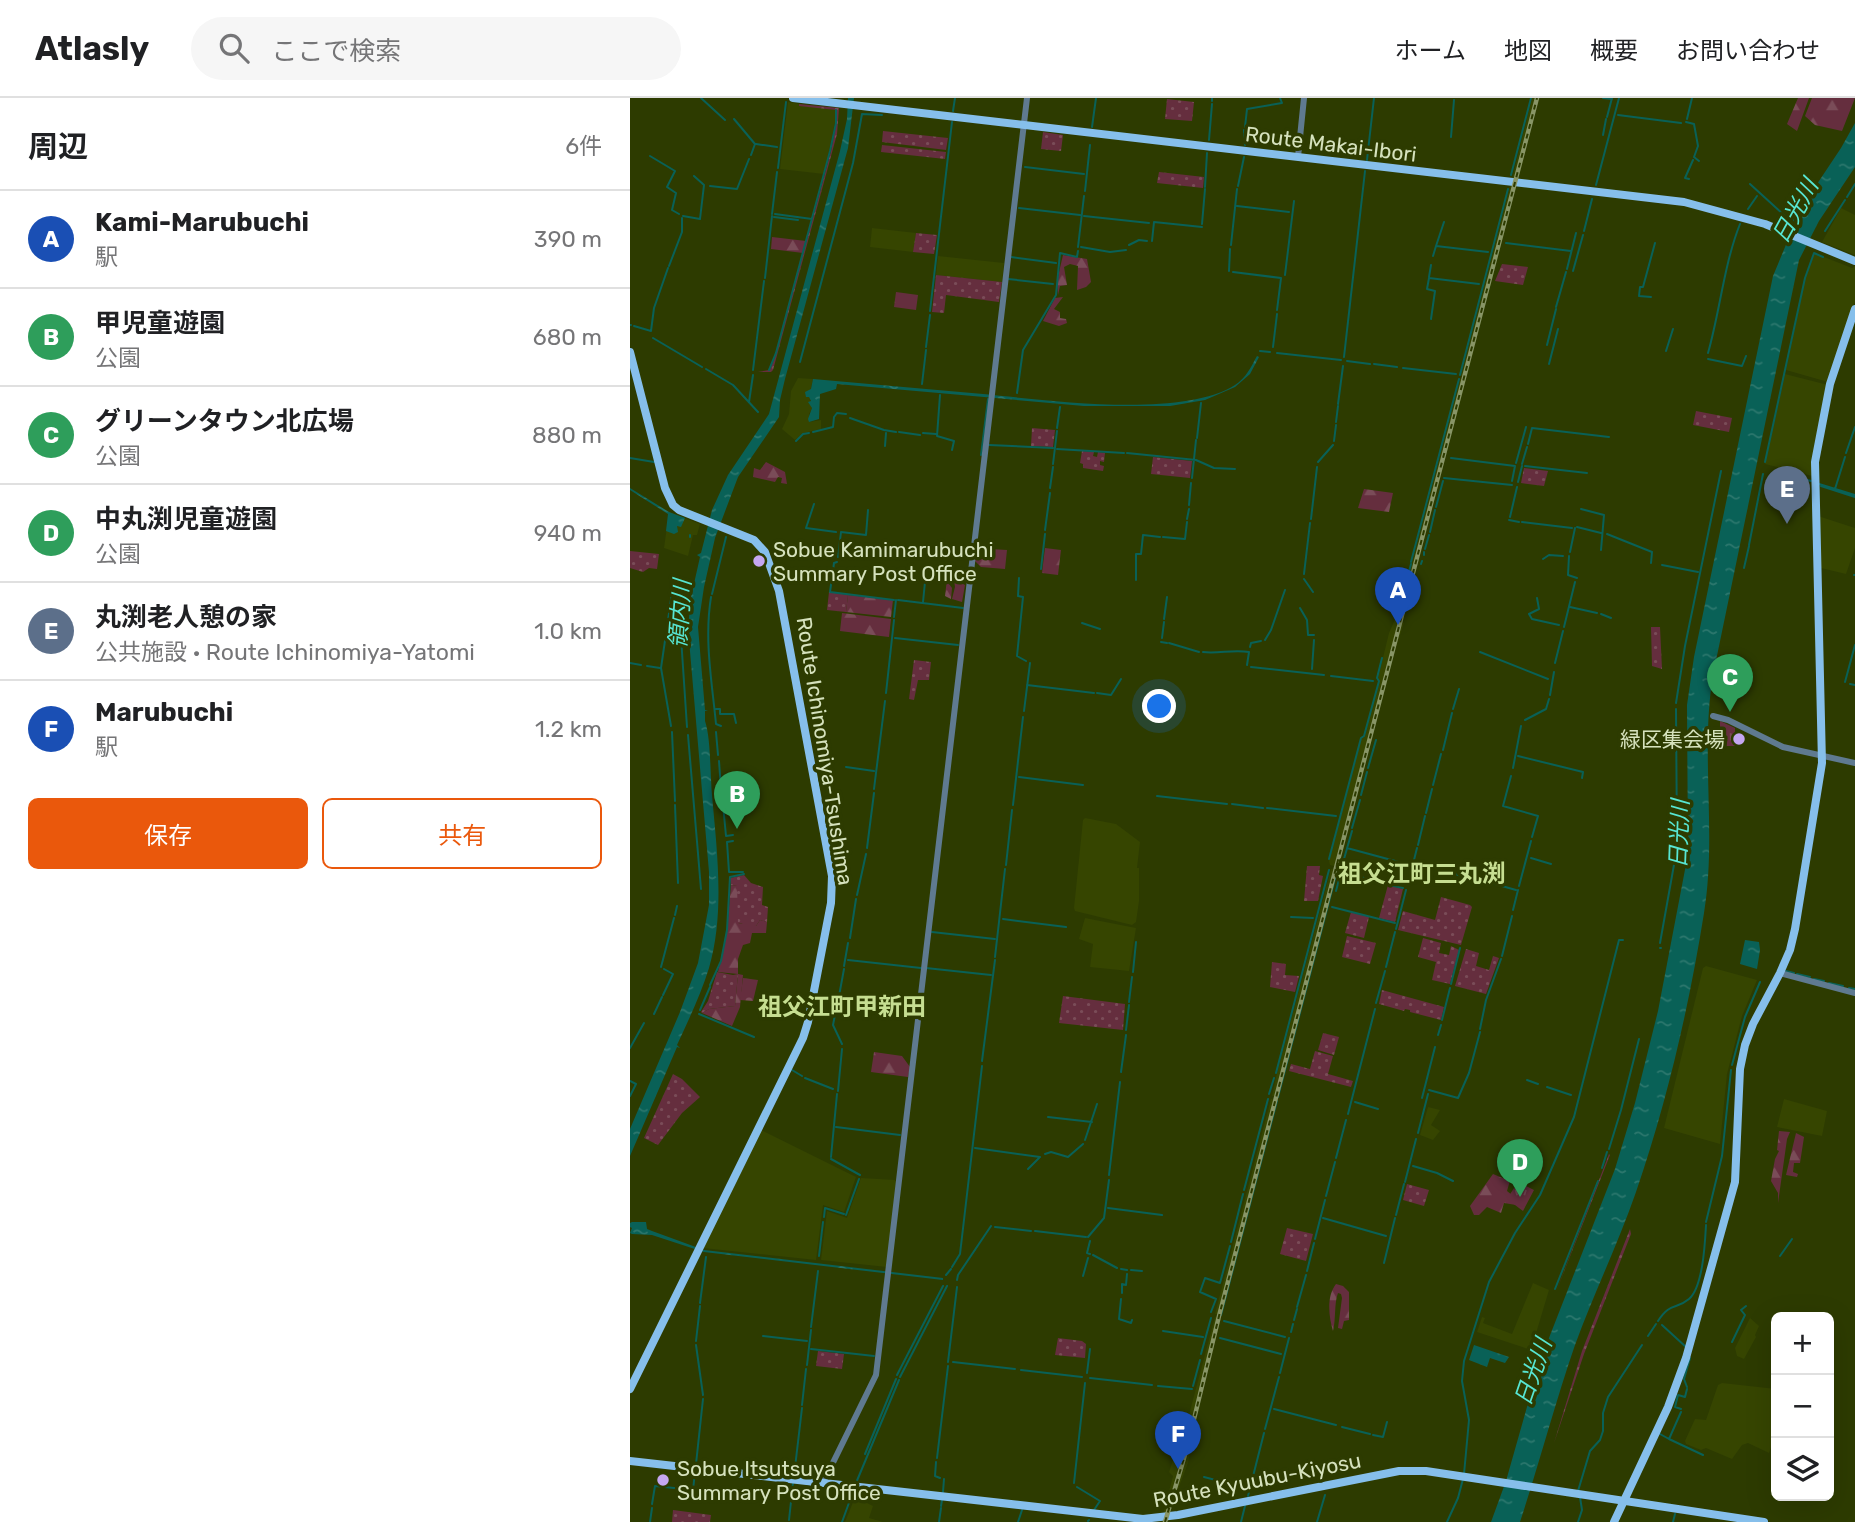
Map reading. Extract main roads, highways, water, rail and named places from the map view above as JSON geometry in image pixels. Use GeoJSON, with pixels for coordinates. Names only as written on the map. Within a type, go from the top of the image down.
{"type":"FeatureCollection","features":[{"type":"Feature","properties":{"kind":"main road","name":"Route Makai-Ibori"},"geometry":{"type":"LineString","coordinates":[[793,98],[1684,202],[1727,212],[1855,261]]}},
{"type":"Feature","properties":{"kind":"main road"},"geometry":{"type":"LineString","coordinates":[[1614,1522],[1676,1388],[1687,1352],[1734,1182],[1743,1051],[1753,1024],[1790,950],[1795,929],[1822,754],[1815,462],[1830,384],[1855,309]]}},
{"type":"Feature","properties":{"kind":"main road","name":"Route Ichinomiya-Tsushima"},"geometry":{"type":"LineString","coordinates":[[630,352],[668,497],[678,510],[754,540],[762,547],[778,586],[832,876],[832,894],[806,1029],[630,1389]]}},
{"type":"Feature","properties":{"kind":"main road","name":"Route Kyuubu-Kiyosu"},"geometry":{"type":"LineString","coordinates":[[630,1461],[1143,1519],[1178,1515],[1399,1471],[1426,1471],[1764,1522]]}},
{"type":"Feature","properties":{"kind":"water"},"geometry":{"type":"Polygon","coordinates":[[[848,98],[854,98],[848,148],[785,379],[779,417],[738,477],[715,538],[704,587],[698,627],[705,710],[708,710],[705,711],[705,721],[717,860],[717,926],[709,968],[677,1045],[680,1048],[677,1047],[630,1156],[630,1129],[698,963],[709,905],[709,872],[688,628],[691,597],[700,557],[697,555],[701,553],[712,510],[728,475],[769,414],[840,151],[847,119],[848,98]]]}},
{"type":"Feature","properties":{"kind":"water"},"geometry":{"type":"Polygon","coordinates":[[[1855,123],[1855,167],[1819,221],[1799,260],[1713,675],[1708,734],[1708,883],[1691,984],[1667,1089],[1622,1231],[1575,1345],[1520,1522],[1491,1522],[1506,1481],[1540,1361],[1615,1169],[1658,1011],[1688,854],[1687,705],[1694,657],[1773,276],[1795,223],[1793,220],[1855,123]]]}},
{"type":"Feature","properties":{"kind":"water"},"geometry":{"type":"Polygon","coordinates":[[[1257,356],[1259,357],[1250,374],[1235,387],[1205,400],[1170,406],[1084,406],[837,384],[836,389],[820,394],[819,419],[809,422],[812,408],[805,392],[811,389],[813,379],[1076,403],[1182,402],[1211,395],[1235,385],[1245,376],[1257,356]]]}},
{"type":"Feature","properties":{"kind":"water"},"geometry":{"type":"Polygon","coordinates":[[[630,488],[669,512],[685,518],[681,527],[677,526],[678,532],[674,534],[666,531],[668,514],[630,488]]]}},
{"type":"Feature","properties":{"kind":"water"},"geometry":{"type":"Polygon","coordinates":[[[1745,940],[1759,942],[1757,969],[1740,964],[1745,940]]]}},
{"type":"Feature","properties":{"kind":"water"},"geometry":{"type":"Polygon","coordinates":[[[632,1222],[646,1222],[647,1229],[704,1250],[943,1280],[704,1252],[652,1235],[632,1234],[632,1222]]]}},
{"type":"Feature","properties":{"kind":"water"},"geometry":{"type":"Polygon","coordinates":[[[1474,1345],[1509,1357],[1505,1363],[1490,1358],[1487,1367],[1469,1360],[1474,1345]]]}},
{"type":"Feature","properties":{"kind":"waterway"},"geometry":{"type":"LineString","coordinates":[[701,98],[725,120]]}},
{"type":"Feature","properties":{"kind":"waterway"},"geometry":{"type":"LineString","coordinates":[[953,111],[955,98]]}},
{"type":"Feature","properties":{"kind":"waterway"},"geometry":{"type":"LineString","coordinates":[[1092,127],[1096,98]]}},
{"type":"Feature","properties":{"kind":"waterway"},"geometry":{"type":"LineString","coordinates":[[1245,127],[1247,109],[1282,103],[1280,98]]}},
{"type":"Feature","properties":{"kind":"waterway"},"geometry":{"type":"LineString","coordinates":[[1367,160],[1374,98]]}},
{"type":"Feature","properties":{"kind":"waterway"},"geometry":{"type":"LineString","coordinates":[[1511,175],[1531,98]]}},
{"type":"Feature","properties":{"kind":"waterway"},"geometry":{"type":"LineString","coordinates":[[1603,98],[1612,99]]}},
{"type":"Feature","properties":{"kind":"waterway"},"geometry":{"type":"LineString","coordinates":[[1607,117],[1612,98]]}},
{"type":"Feature","properties":{"kind":"waterway"},"geometry":{"type":"LineString","coordinates":[[1596,185],[1619,98]]}},
{"type":"Feature","properties":{"kind":"waterway"},"geometry":{"type":"LineString","coordinates":[[1687,119],[1692,98]]}},
{"type":"Feature","properties":{"kind":"waterway"},"geometry":{"type":"LineString","coordinates":[[1451,137],[1454,100]]}},
{"type":"Feature","properties":{"kind":"waterway"},"geometry":{"type":"LineString","coordinates":[[778,168],[786,102]]}},
{"type":"Feature","properties":{"kind":"waterway"},"geometry":{"type":"LineString","coordinates":[[1209,140],[1212,104]]}},
{"type":"Feature","properties":{"kind":"waterway"},"geometry":{"type":"LineString","coordinates":[[769,370],[776,353],[830,151],[836,110]]}},
{"type":"Feature","properties":{"kind":"waterway"},"geometry":{"type":"LineString","coordinates":[[800,362],[853,163],[862,114],[882,115]]}},
{"type":"Feature","properties":{"kind":"waterway"},"geometry":{"type":"LineString","coordinates":[[1618,115],[1681,123]]}},
{"type":"Feature","properties":{"kind":"waterway"},"geometry":{"type":"LineString","coordinates":[[734,119],[755,144],[751,155]]}},
{"type":"Feature","properties":{"kind":"waterway"},"geometry":{"type":"LineString","coordinates":[[1603,135],[1606,119]]}},
{"type":"Feature","properties":{"kind":"waterway"},"geometry":{"type":"LineString","coordinates":[[930,311],[952,122]]}},
{"type":"Feature","properties":{"kind":"waterway"},"geometry":{"type":"LineString","coordinates":[[1686,122],[1694,124],[1698,146],[1694,157],[1699,161]]}},
{"type":"Feature","properties":{"kind":"waterway"},"geometry":{"type":"LineString","coordinates":[[1244,135],[1245,145]]}},
{"type":"Feature","properties":{"kind":"waterway"},"geometry":{"type":"LineString","coordinates":[[756,144],[777,147]]}},
{"type":"Feature","properties":{"kind":"waterway"},"geometry":{"type":"LineString","coordinates":[[1085,191],[1090,145]]}},
{"type":"Feature","properties":{"kind":"waterway"},"geometry":{"type":"LineString","coordinates":[[1205,187],[1207,153]]}},
{"type":"Feature","properties":{"kind":"waterway"},"geometry":{"type":"LineString","coordinates":[[650,156],[675,171],[667,187],[676,193],[672,210],[679,214]]}},
{"type":"Feature","properties":{"kind":"waterway"},"geometry":{"type":"LineString","coordinates":[[1238,186],[1244,157]]}},
{"type":"Feature","properties":{"kind":"waterway"},"geometry":{"type":"LineString","coordinates":[[710,186],[737,189],[749,159]]}},
{"type":"Feature","properties":{"kind":"waterway"},"geometry":{"type":"LineString","coordinates":[[1689,179],[1685,178],[1693,160]]}},
{"type":"Feature","properties":{"kind":"waterway"},"geometry":{"type":"LineString","coordinates":[[1025,167],[1084,174]]}},
{"type":"Feature","properties":{"kind":"waterway"},"geometry":{"type":"LineString","coordinates":[[1344,357],[1365,171]]}},
{"type":"Feature","properties":{"kind":"waterway"},"geometry":{"type":"LineString","coordinates":[[772,214],[777,172]]}},
{"type":"Feature","properties":{"kind":"waterway"},"geometry":{"type":"LineString","coordinates":[[683,216],[700,219],[704,185],[694,176]]}},
{"type":"Feature","properties":{"kind":"waterway","name":"日光川"},"geometry":{"type":"LineString","coordinates":[[1750,184],[1785,216]]}},
{"type":"Feature","properties":{"kind":"waterway"},"geometry":{"type":"LineString","coordinates":[[1847,197],[1855,184]]}},
{"type":"Feature","properties":{"kind":"waterway"},"geometry":{"type":"LineString","coordinates":[[1202,224],[1205,189]]}},
{"type":"Feature","properties":{"kind":"waterway"},"geometry":{"type":"LineString","coordinates":[[1231,245],[1237,189]]}},
{"type":"Feature","properties":{"kind":"waterway"},"geometry":{"type":"LineString","coordinates":[[1460,375],[1508,189]]}},
{"type":"Feature","properties":{"kind":"waterway"},"geometry":{"type":"LineString","coordinates":[[1078,247],[1084,196]]}},
{"type":"Feature","properties":{"kind":"waterway"},"geometry":{"type":"LineString","coordinates":[[1748,209],[1757,196]]}},
{"type":"Feature","properties":{"kind":"waterway"},"geometry":{"type":"LineString","coordinates":[[1584,231],[1592,199]]}},
{"type":"Feature","properties":{"kind":"waterway"},"geometry":{"type":"LineString","coordinates":[[1825,231],[1845,200]]}},
{"type":"Feature","properties":{"kind":"waterway"},"geometry":{"type":"LineString","coordinates":[[1285,275],[1294,201]]}},
{"type":"Feature","properties":{"kind":"waterway"},"geometry":{"type":"LineString","coordinates":[[1237,206],[1289,212]]}},
{"type":"Feature","properties":{"kind":"waterway"},"geometry":{"type":"LineString","coordinates":[[1019,208],[1080,215]]}},
{"type":"Feature","properties":{"kind":"waterway"},"geometry":{"type":"LineString","coordinates":[[775,214],[812,219]]}},
{"type":"Feature","properties":{"kind":"waterway"},"geometry":{"type":"LineString","coordinates":[[765,278],[772,216]]}},
{"type":"Feature","properties":{"kind":"waterway"},"geometry":{"type":"LineString","coordinates":[[1084,216],[1149,223]]}},
{"type":"Feature","properties":{"kind":"waterway"},"geometry":{"type":"LineString","coordinates":[[774,217],[798,220]]}},
{"type":"Feature","properties":{"kind":"waterway"},"geometry":{"type":"LineString","coordinates":[[669,266],[682,232],[682,218]]}},
{"type":"Feature","properties":{"kind":"waterway"},"geometry":{"type":"LineString","coordinates":[[1152,241],[1154,222],[1202,227]]}},
{"type":"Feature","properties":{"kind":"waterway"},"geometry":{"type":"LineString","coordinates":[[1436,246],[1444,222]]}},
{"type":"Feature","properties":{"kind":"waterway"},"geometry":{"type":"LineString","coordinates":[[1708,353],[1730,255],[1740,224]]}},
{"type":"Feature","properties":{"kind":"waterway"},"geometry":{"type":"LineString","coordinates":[[1567,269],[1576,233]]}},
{"type":"Feature","properties":{"kind":"waterway"},"geometry":{"type":"LineString","coordinates":[[1573,271],[1583,235]]}},
{"type":"Feature","properties":{"kind":"waterway"},"geometry":{"type":"LineString","coordinates":[[1129,245],[1139,240],[1147,241]]}},
{"type":"Feature","properties":{"kind":"waterway"},"geometry":{"type":"LineString","coordinates":[[1506,243],[1571,251]]}},
{"type":"Feature","properties":{"kind":"waterway"},"geometry":{"type":"LineString","coordinates":[[1651,297],[1639,296],[1655,243]]}},
{"type":"Feature","properties":{"kind":"waterway"},"geometry":{"type":"LineString","coordinates":[[1433,256],[1436,246],[1488,252]]}},
{"type":"Feature","properties":{"kind":"waterway"},"geometry":{"type":"LineString","coordinates":[[1081,247],[1110,252],[1126,250]]}},
{"type":"Feature","properties":{"kind":"waterway"},"geometry":{"type":"LineString","coordinates":[[1229,271],[1230,249]]}},
{"type":"Feature","properties":{"kind":"waterway"},"geometry":{"type":"LineString","coordinates":[[1017,393],[1023,350],[1056,295],[1060,253],[1077,257],[1078,251]]}},
{"type":"Feature","properties":{"kind":"waterway"},"geometry":{"type":"LineString","coordinates":[[1765,462],[1805,278],[1814,253],[1823,257]]}},
{"type":"Feature","properties":{"kind":"waterway"},"geometry":{"type":"LineString","coordinates":[[1011,257],[1056,263]]}},
{"type":"Feature","properties":{"kind":"waterway"},"geometry":{"type":"LineString","coordinates":[[1429,277],[1431,265]]}},
{"type":"Feature","properties":{"kind":"waterway"},"geometry":{"type":"LineString","coordinates":[[634,326],[651,331],[654,308],[668,268]]}},
{"type":"Feature","properties":{"kind":"waterway"},"geometry":{"type":"LineString","coordinates":[[1233,272],[1281,278],[1277,310]]}},
{"type":"Feature","properties":{"kind":"waterway"},"geometry":{"type":"LineString","coordinates":[[1556,307],[1566,272]]}},
{"type":"Feature","properties":{"kind":"waterway"},"geometry":{"type":"LineString","coordinates":[[1431,319],[1435,291],[1427,289],[1429,278],[1479,284]]}},
{"type":"Feature","properties":{"kind":"waterway"},"geometry":{"type":"LineString","coordinates":[[1008,279],[1053,284]]}},
{"type":"Feature","properties":{"kind":"waterway"},"geometry":{"type":"LineString","coordinates":[[753,370],[764,281]]}},
{"type":"Feature","properties":{"kind":"waterway"},"geometry":{"type":"LineString","coordinates":[[1547,345],[1556,309]]}},
{"type":"Feature","properties":{"kind":"waterway"},"geometry":{"type":"LineString","coordinates":[[1273,347],[1277,314]]}},
{"type":"Feature","properties":{"kind":"waterway"},"geometry":{"type":"LineString","coordinates":[[926,347],[930,315]]}},
{"type":"Feature","properties":{"kind":"waterway"},"geometry":{"type":"LineString","coordinates":[[1549,364],[1558,329]]}},
{"type":"Feature","properties":{"kind":"waterway"},"geometry":{"type":"LineString","coordinates":[[1666,351],[1673,329]]}},
{"type":"Feature","properties":{"kind":"waterway"},"geometry":{"type":"LineString","coordinates":[[653,338],[702,367]]}},
{"type":"Feature","properties":{"kind":"waterway"},"geometry":{"type":"LineString","coordinates":[[922,384],[926,350]]}},
{"type":"Feature","properties":{"kind":"waterway"},"geometry":{"type":"LineString","coordinates":[[1260,351],[1270,352]]}},
{"type":"Feature","properties":{"kind":"waterway"},"geometry":{"type":"LineString","coordinates":[[1277,353],[1341,360]]}},
{"type":"Feature","properties":{"kind":"waterway"},"geometry":{"type":"LineString","coordinates":[[1708,359],[1742,366],[1746,356]]}},
{"type":"Feature","properties":{"kind":"waterway"},"geometry":{"type":"LineString","coordinates":[[1347,361],[1370,364]]}},
{"type":"Feature","properties":{"kind":"waterway"},"geometry":{"type":"LineString","coordinates":[[1374,364],[1397,367]]}},
{"type":"Feature","properties":{"kind":"waterway"},"geometry":{"type":"LineString","coordinates":[[1338,404],[1343,366]]}},
{"type":"Feature","properties":{"kind":"waterway"},"geometry":{"type":"LineString","coordinates":[[1403,368],[1456,374]]}},
{"type":"Feature","properties":{"kind":"waterway"},"geometry":{"type":"LineString","coordinates":[[706,369],[733,385],[758,412]]}},
{"type":"Feature","properties":{"kind":"waterway"},"geometry":{"type":"LineString","coordinates":[[749,402],[753,375]]}},
{"type":"Feature","properties":{"kind":"waterway"},"geometry":{"type":"LineString","coordinates":[[1411,562],[1459,379]]}},
{"type":"Feature","properties":{"kind":"waterway"},"geometry":{"type":"LineString","coordinates":[[940,395],[937,436],[954,441],[952,450]]}},
{"type":"Feature","properties":{"kind":"waterway"},"geometry":{"type":"LineString","coordinates":[[981,455],[988,399]]}},
{"type":"Feature","properties":{"kind":"waterway"},"geometry":{"type":"LineString","coordinates":[[1197,438],[1201,403]]}},
{"type":"Feature","properties":{"kind":"waterway"},"geometry":{"type":"LineString","coordinates":[[1336,422],[1338,406]]}},
{"type":"Feature","properties":{"kind":"waterway"},"geometry":{"type":"LineString","coordinates":[[1057,428],[1060,407]]}},
{"type":"Feature","properties":{"kind":"waterway"},"geometry":{"type":"LineString","coordinates":[[813,432],[833,427],[837,413],[846,414]]}},
{"type":"Feature","properties":{"kind":"waterway"},"geometry":{"type":"LineString","coordinates":[[850,418],[896,432]]}},
{"type":"Feature","properties":{"kind":"waterway"},"geometry":{"type":"LineString","coordinates":[[1334,441],[1336,425]]}},
{"type":"Feature","properties":{"kind":"waterway"},"geometry":{"type":"LineString","coordinates":[[1516,463],[1526,427]]}},
{"type":"Feature","properties":{"kind":"waterway"},"geometry":{"type":"LineString","coordinates":[[1846,453],[1855,427]]}},
{"type":"Feature","properties":{"kind":"waterway"},"geometry":{"type":"LineString","coordinates":[[1528,444],[1532,428],[1609,437]]}},
{"type":"Feature","properties":{"kind":"waterway"},"geometry":{"type":"LineString","coordinates":[[1053,464],[1057,431]]}},
{"type":"Feature","properties":{"kind":"waterway"},"geometry":{"type":"LineString","coordinates":[[899,432],[920,435]]}},
{"type":"Feature","properties":{"kind":"waterway"},"geometry":{"type":"LineString","coordinates":[[796,441],[803,434],[809,433]]}},
{"type":"Feature","properties":{"kind":"waterway"},"geometry":{"type":"LineString","coordinates":[[885,446],[886,433]]}},
{"type":"Feature","properties":{"kind":"waterway"},"geometry":{"type":"LineString","coordinates":[[923,433],[936,434]]}},
{"type":"Feature","properties":{"kind":"waterway"},"geometry":{"type":"LineString","coordinates":[[1192,478],[1196,440]]}},
{"type":"Feature","properties":{"kind":"waterway"},"geometry":{"type":"LineString","coordinates":[[989,445],[1053,448]]}},
{"type":"Feature","properties":{"kind":"waterway"},"geometry":{"type":"LineString","coordinates":[[1318,462],[1333,445]]}},
{"type":"Feature","properties":{"kind":"waterway"},"geometry":{"type":"LineString","coordinates":[[1522,464],[1527,447]]}},
{"type":"Feature","properties":{"kind":"waterway"},"geometry":{"type":"LineString","coordinates":[[1057,449],[1124,453]]}},
{"type":"Feature","properties":{"kind":"waterway"},"geometry":{"type":"LineString","coordinates":[[1127,453],[1196,460],[1214,468],[1235,469]]}},
{"type":"Feature","properties":{"kind":"waterway"},"geometry":{"type":"LineString","coordinates":[[1835,489],[1845,457]]}},
{"type":"Feature","properties":{"kind":"waterway"},"geometry":{"type":"LineString","coordinates":[[630,458],[654,462]]}},
{"type":"Feature","properties":{"kind":"waterway"},"geometry":{"type":"LineString","coordinates":[[1451,458],[1515,466],[1512,481]]}},
{"type":"Feature","properties":{"kind":"waterway"},"geometry":{"type":"LineString","coordinates":[[1518,482],[1522,466]]}},
{"type":"Feature","properties":{"kind":"waterway"},"geometry":{"type":"LineString","coordinates":[[1525,466],[1587,473]]}},
{"type":"Feature","properties":{"kind":"waterway"},"geometry":{"type":"LineString","coordinates":[[1050,488],[1053,467]]}},
{"type":"Feature","properties":{"kind":"waterway"},"geometry":{"type":"LineString","coordinates":[[1311,519],[1317,467]]}},
{"type":"Feature","properties":{"kind":"waterway"},"geometry":{"type":"LineString","coordinates":[[1676,703],[1721,471]]}},
{"type":"Feature","properties":{"kind":"waterway"},"geometry":{"type":"LineString","coordinates":[[1749,545],[1763,474]]}},
{"type":"Feature","properties":{"kind":"waterway"},"geometry":{"type":"LineString","coordinates":[[1786,474],[1811,481]]}},
{"type":"Feature","properties":{"kind":"waterway"},"geometry":{"type":"LineString","coordinates":[[1444,478],[1512,485]]}},
{"type":"Feature","properties":{"kind":"waterway"},"geometry":{"type":"LineString","coordinates":[[1436,507],[1443,481]]}},
{"type":"Feature","properties":{"kind":"waterway"},"geometry":{"type":"LineString","coordinates":[[1189,505],[1191,483]]}},
{"type":"Feature","properties":{"kind":"waterway"},"geometry":{"type":"LineString","coordinates":[[1819,484],[1855,495]]}},
{"type":"Feature","properties":{"kind":"waterway"},"geometry":{"type":"LineString","coordinates":[[1821,486],[1855,497]]}},
{"type":"Feature","properties":{"kind":"waterway"},"geometry":{"type":"LineString","coordinates":[[1510,517],[1517,487]]}},
{"type":"Feature","properties":{"kind":"waterway"},"geometry":{"type":"LineString","coordinates":[[1045,530],[1050,493]]}},
{"type":"Feature","properties":{"kind":"waterway"},"geometry":{"type":"LineString","coordinates":[[814,504],[806,528],[836,532]]}},
{"type":"Feature","properties":{"kind":"waterway"},"geometry":{"type":"LineString","coordinates":[[1187,519],[1189,509]]}},
{"type":"Feature","properties":{"kind":"waterway"},"geometry":{"type":"LineString","coordinates":[[1581,509],[1604,515],[1601,550]]}},
{"type":"Feature","properties":{"kind":"waterway"},"geometry":{"type":"LineString","coordinates":[[838,557],[841,532],[866,535],[868,510]]}},
{"type":"Feature","properties":{"kind":"waterway"},"geometry":{"type":"LineString","coordinates":[[1430,532],[1435,510]]}},
{"type":"Feature","properties":{"kind":"waterway"},"geometry":{"type":"LineString","coordinates":[[1509,520],[1519,522]]}},
{"type":"Feature","properties":{"kind":"waterway"},"geometry":{"type":"LineString","coordinates":[[1163,537],[1185,539],[1187,522]]}},
{"type":"Feature","properties":{"kind":"waterway"},"geometry":{"type":"LineString","coordinates":[[1522,522],[1572,528]]}},
{"type":"Feature","properties":{"kind":"waterway"},"geometry":{"type":"LineString","coordinates":[[1304,574],[1310,523]]}},
{"type":"Feature","properties":{"kind":"waterway"},"geometry":{"type":"LineString","coordinates":[[1577,527],[1601,533]]}},
{"type":"Feature","properties":{"kind":"waterway"},"geometry":{"type":"LineString","coordinates":[[1570,552],[1575,528]]}},
{"type":"Feature","properties":{"kind":"waterway"},"geometry":{"type":"LineString","coordinates":[[1041,569],[1045,534]]}},
{"type":"Feature","properties":{"kind":"waterway"},"geometry":{"type":"LineString","coordinates":[[1607,534],[1652,552],[1651,563]]}},
{"type":"Feature","properties":{"kind":"waterway"},"geometry":{"type":"LineString","coordinates":[[1136,580],[1136,554],[1141,554],[1143,535],[1160,537]]}},
{"type":"Feature","properties":{"kind":"waterway"},"geometry":{"type":"LineString","coordinates":[[1425,549],[1429,535]]}},
{"type":"Feature","properties":{"kind":"waterway"},"geometry":{"type":"LineString","coordinates":[[712,594],[726,537]]}},
{"type":"Feature","properties":{"kind":"waterway"},"geometry":{"type":"LineString","coordinates":[[1744,568],[1749,546]]}},
{"type":"Feature","properties":{"kind":"waterway"},"geometry":{"type":"LineString","coordinates":[[1543,559],[1549,555],[1563,556]]}},
{"type":"Feature","properties":{"kind":"waterway"},"geometry":{"type":"LineString","coordinates":[[1569,556],[1568,575],[1577,578]]}},
{"type":"Feature","properties":{"kind":"waterway"},"geometry":{"type":"LineString","coordinates":[[837,562],[834,563],[830,592],[894,600]]}},
{"type":"Feature","properties":{"kind":"waterway"},"geometry":{"type":"LineString","coordinates":[[1399,611],[1411,564]]}},
{"type":"Feature","properties":{"kind":"waterway"},"geometry":{"type":"LineString","coordinates":[[1662,565],[1698,572]]}},
{"type":"Feature","properties":{"kind":"waterway"},"geometry":{"type":"LineString","coordinates":[[923,602],[926,572]]}},
{"type":"Feature","properties":{"kind":"waterway"},"geometry":{"type":"LineString","coordinates":[[1019,578],[1018,596],[1023,597],[1017,656],[1026,661]]}},
{"type":"Feature","properties":{"kind":"waterway","name":"領内川"},"geometry":{"type":"LineString","coordinates":[[671,726],[661,668],[674,579]]}},
{"type":"Feature","properties":{"kind":"waterway"},"geometry":{"type":"LineString","coordinates":[[1304,579],[1313,592]]}},
{"type":"Feature","properties":{"kind":"waterway"},"geometry":{"type":"LineString","coordinates":[[1564,627],[1575,582]]}},
{"type":"Feature","properties":{"kind":"waterway"},"geometry":{"type":"LineString","coordinates":[[1265,640],[1285,590]]}},
{"type":"Feature","properties":{"kind":"waterway"},"geometry":{"type":"LineString","coordinates":[[711,597],[709,661],[716,724],[721,726]]}},
{"type":"Feature","properties":{"kind":"waterway"},"geometry":{"type":"LineString","coordinates":[[1164,619],[1167,597]]}},
{"type":"Feature","properties":{"kind":"waterway"},"geometry":{"type":"LineString","coordinates":[[1537,598],[1539,609],[1529,614],[1532,619],[1559,625]]}},
{"type":"Feature","properties":{"kind":"waterway"},"geometry":{"type":"LineString","coordinates":[[894,617],[896,600]]}},
{"type":"Feature","properties":{"kind":"waterway"},"geometry":{"type":"LineString","coordinates":[[898,600],[963,608]]}},
{"type":"Feature","properties":{"kind":"waterway"},"geometry":{"type":"LineString","coordinates":[[1570,607],[1597,613]]}},
{"type":"Feature","properties":{"kind":"waterway"},"geometry":{"type":"LineString","coordinates":[[1300,608],[1307,620],[1308,635],[1314,635]]}},
{"type":"Feature","properties":{"kind":"waterway"},"geometry":{"type":"LineString","coordinates":[[1601,614],[1611,618]]}},
{"type":"Feature","properties":{"kind":"waterway"},"geometry":{"type":"LineString","coordinates":[[886,693],[894,620]]}},
{"type":"Feature","properties":{"kind":"waterway","name":"領内川"},"geometry":{"type":"LineString","coordinates":[[680,622],[687,727]]}},
{"type":"Feature","properties":{"kind":"waterway"},"geometry":{"type":"LineString","coordinates":[[1162,638],[1164,622]]}},
{"type":"Feature","properties":{"kind":"waterway"},"geometry":{"type":"LineString","coordinates":[[1082,623],[1100,629]]}},
{"type":"Feature","properties":{"kind":"waterway"},"geometry":{"type":"LineString","coordinates":[[1555,663],[1563,631]]}},
{"type":"Feature","properties":{"kind":"waterway"},"geometry":{"type":"LineString","coordinates":[[895,638],[958,645]]}},
{"type":"Feature","properties":{"kind":"waterway"},"geometry":{"type":"LineString","coordinates":[[1312,669],[1314,640]]}},
{"type":"Feature","properties":{"kind":"waterway"},"geometry":{"type":"LineString","coordinates":[[1250,647],[1251,643],[1261,641]]}},
{"type":"Feature","properties":{"kind":"waterway"},"geometry":{"type":"LineString","coordinates":[[1161,642],[1167,643]]}},
{"type":"Feature","properties":{"kind":"waterway"},"geometry":{"type":"LineString","coordinates":[[1169,643],[1199,652]]}},
{"type":"Feature","properties":{"kind":"waterway"},"geometry":{"type":"LineString","coordinates":[[1845,682],[1855,645]]}},
{"type":"Feature","properties":{"kind":"waterway"},"geometry":{"type":"LineString","coordinates":[[1203,652],[1249,652],[1247,665]]}},
{"type":"Feature","properties":{"kind":"waterway"},"geometry":{"type":"LineString","coordinates":[[1480,652],[1548,679]]}},
{"type":"Feature","properties":{"kind":"waterway"},"geometry":{"type":"LineString","coordinates":[[1329,859],[1379,681],[1377,678],[1382,658]]}},
{"type":"Feature","properties":{"kind":"waterway"},"geometry":{"type":"LineString","coordinates":[[630,663],[641,665]]}},
{"type":"Feature","properties":{"kind":"waterway"},"geometry":{"type":"LineString","coordinates":[[1024,711],[1030,663]]}},
{"type":"Feature","properties":{"kind":"waterway"},"geometry":{"type":"LineString","coordinates":[[647,666],[660,668]]}},
{"type":"Feature","properties":{"kind":"waterway"},"geometry":{"type":"LineString","coordinates":[[1251,667],[1324,675]]}},
{"type":"Feature","properties":{"kind":"waterway"},"geometry":{"type":"LineString","coordinates":[[1550,695],[1554,672]]}},
{"type":"Feature","properties":{"kind":"waterway"},"geometry":{"type":"LineString","coordinates":[[1331,676],[1373,681]]}},
{"type":"Feature","properties":{"kind":"waterway"},"geometry":{"type":"LineString","coordinates":[[1097,693],[1111,695],[1121,679]]}},
{"type":"Feature","properties":{"kind":"waterway"},"geometry":{"type":"LineString","coordinates":[[1850,684],[1855,685]]}},
{"type":"Feature","properties":{"kind":"waterway"},"geometry":{"type":"LineString","coordinates":[[1027,685],[1094,693]]}},
{"type":"Feature","properties":{"kind":"waterway"},"geometry":{"type":"LineString","coordinates":[[1453,709],[1459,689]]}},
{"type":"Feature","properties":{"kind":"waterway"},"geometry":{"type":"LineString","coordinates":[[1525,720],[1546,709],[1549,699]]}},
{"type":"Feature","properties":{"kind":"waterway"},"geometry":{"type":"LineString","coordinates":[[874,789],[885,701]]}},
{"type":"Feature","properties":{"kind":"waterway"},"geometry":{"type":"LineString","coordinates":[[716,709],[720,709],[720,714],[734,714],[736,723]]}},
{"type":"Feature","properties":{"kind":"waterway","name":"日光川"},"geometry":{"type":"LineString","coordinates":[[1676,709],[1677,844]]}},
{"type":"Feature","properties":{"kind":"waterway"},"geometry":{"type":"LineString","coordinates":[[1443,750],[1452,713]]}},
{"type":"Feature","properties":{"kind":"waterway"},"geometry":{"type":"LineString","coordinates":[[1013,805],[1023,717]]}},
{"type":"Feature","properties":{"kind":"waterway"},"geometry":{"type":"LineString","coordinates":[[1513,768],[1521,726]]}},
{"type":"Feature","properties":{"kind":"waterway"},"geometry":{"type":"LineString","coordinates":[[672,732],[675,801]]}},
{"type":"Feature","properties":{"kind":"waterway"},"geometry":{"type":"LineString","coordinates":[[716,732],[718,755]]}},
{"type":"Feature","properties":{"kind":"waterway"},"geometry":{"type":"LineString","coordinates":[[688,735],[701,889]]}},
{"type":"Feature","properties":{"kind":"waterway"},"geometry":{"type":"LineString","coordinates":[[1368,768],[1376,740]]}},
{"type":"Feature","properties":{"kind":"waterway"},"geometry":{"type":"LineString","coordinates":[[1433,785],[1441,754]]}},
{"type":"Feature","properties":{"kind":"waterway"},"geometry":{"type":"LineString","coordinates":[[1518,756],[1583,772],[1582,778]]}},
{"type":"Feature","properties":{"kind":"waterway"},"geometry":{"type":"LineString","coordinates":[[719,761],[721,789]]}},
{"type":"Feature","properties":{"kind":"waterway"},"geometry":{"type":"LineString","coordinates":[[846,767],[874,771]]}},
{"type":"Feature","properties":{"kind":"waterway"},"geometry":{"type":"LineString","coordinates":[[1361,795],[1367,772]]}},
{"type":"Feature","properties":{"kind":"waterway"},"geometry":{"type":"LineString","coordinates":[[1511,776],[1503,806],[1538,816],[1532,837]]}},
{"type":"Feature","properties":{"kind":"waterway"},"geometry":{"type":"LineString","coordinates":[[1019,777],[1083,785]]}},
{"type":"Feature","properties":{"kind":"waterway"},"geometry":{"type":"LineString","coordinates":[[1426,813],[1432,789]]}},
{"type":"Feature","properties":{"kind":"waterway"},"geometry":{"type":"LineString","coordinates":[[867,848],[874,793]]}},
{"type":"Feature","properties":{"kind":"waterway"},"geometry":{"type":"LineString","coordinates":[[722,794],[726,836],[733,835]]}},
{"type":"Feature","properties":{"kind":"waterway"},"geometry":{"type":"LineString","coordinates":[[1157,796],[1227,804]]}},
{"type":"Feature","properties":{"kind":"waterway"},"geometry":{"type":"LineString","coordinates":[[1352,828],[1360,800]]}},
{"type":"Feature","properties":{"kind":"waterway"},"geometry":{"type":"LineString","coordinates":[[1232,804],[1263,808]]}},
{"type":"Feature","properties":{"kind":"waterway"},"geometry":{"type":"LineString","coordinates":[[675,805],[678,883]]}},
{"type":"Feature","properties":{"kind":"waterway"},"geometry":{"type":"LineString","coordinates":[[1267,808],[1336,816]]}},
{"type":"Feature","properties":{"kind":"waterway"},"geometry":{"type":"LineString","coordinates":[[1006,865],[1012,810]]}},
{"type":"Feature","properties":{"kind":"waterway"},"geometry":{"type":"LineString","coordinates":[[1418,845],[1425,816]]}},
{"type":"Feature","properties":{"kind":"waterway"},"geometry":{"type":"LineString","coordinates":[[1342,866],[1352,831]]}},
{"type":"Feature","properties":{"kind":"waterway"},"geometry":{"type":"LineString","coordinates":[[733,841],[727,842],[729,872],[743,872]]}},
{"type":"Feature","properties":{"kind":"waterway"},"geometry":{"type":"LineString","coordinates":[[1519,886],[1531,841]]}},
{"type":"Feature","properties":{"kind":"waterway"},"geometry":{"type":"LineString","coordinates":[[1347,848],[1410,865]]}},
{"type":"Feature","properties":{"kind":"waterway"},"geometry":{"type":"LineString","coordinates":[[1408,884],[1417,848]]}},
{"type":"Feature","properties":{"kind":"waterway","name":"日光川"},"geometry":{"type":"LineString","coordinates":[[1660,943],[1677,848]]}},
{"type":"Feature","properties":{"kind":"waterway"},"geometry":{"type":"LineString","coordinates":[[857,895],[866,854]]}},
{"type":"Feature","properties":{"kind":"waterway"},"geometry":{"type":"LineString","coordinates":[[1531,858],[1551,864]]}},
{"type":"Feature","properties":{"kind":"waterway"},"geometry":{"type":"LineString","coordinates":[[1415,864],[1478,880]]}},
{"type":"Feature","properties":{"kind":"waterway"},"geometry":{"type":"LineString","coordinates":[[995,957],[1005,869]]}},
{"type":"Feature","properties":{"kind":"waterway"},"geometry":{"type":"LineString","coordinates":[[1276,1073],[1329,870]]}},
{"type":"Feature","properties":{"kind":"waterway"},"geometry":{"type":"LineString","coordinates":[[1278,1097],[1337,871]]}},
{"type":"Feature","properties":{"kind":"waterway"},"geometry":{"type":"LineString","coordinates":[[1336,891],[1341,872],[1364,878]]}},
{"type":"Feature","properties":{"kind":"waterway"},"geometry":{"type":"LineString","coordinates":[[710,985],[721,961],[727,930],[730,877],[744,874]]}},
{"type":"Feature","properties":{"kind":"waterway"},"geometry":{"type":"LineString","coordinates":[[1366,879],[1386,884]]}},
{"type":"Feature","properties":{"kind":"waterway"},"geometry":{"type":"LineString","coordinates":[[1484,881],[1516,890]]}},
{"type":"Feature","properties":{"kind":"waterway"},"geometry":{"type":"LineString","coordinates":[[1389,885],[1403,888]]}},
{"type":"Feature","properties":{"kind":"waterway"},"geometry":{"type":"LineString","coordinates":[[1396,929],[1406,890]]}},
{"type":"Feature","properties":{"kind":"waterway"},"geometry":{"type":"LineString","coordinates":[[1513,910],[1518,890]]}},
{"type":"Feature","properties":{"kind":"waterway"},"geometry":{"type":"LineString","coordinates":[[850,938],[856,899]]}},
{"type":"Feature","properties":{"kind":"waterway"},"geometry":{"type":"LineString","coordinates":[[675,915],[677,906]]}},
{"type":"Feature","properties":{"kind":"waterway"},"geometry":{"type":"LineString","coordinates":[[1332,907],[1395,923]]}},
{"type":"Feature","properties":{"kind":"waterway"},"geometry":{"type":"LineString","coordinates":[[1502,956],[1512,916]]}},
{"type":"Feature","properties":{"kind":"waterway"},"geometry":{"type":"LineString","coordinates":[[1291,917],[1313,918]]}},
{"type":"Feature","properties":{"kind":"waterway"},"geometry":{"type":"LineString","coordinates":[[661,967],[674,918]]}},
{"type":"Feature","properties":{"kind":"waterway"},"geometry":{"type":"LineString","coordinates":[[1003,919],[1066,927]]}},
{"type":"Feature","properties":{"kind":"waterway"},"geometry":{"type":"LineString","coordinates":[[932,932],[995,939]]}},
{"type":"Feature","properties":{"kind":"waterway"},"geometry":{"type":"LineString","coordinates":[[1386,967],[1395,932]]}},
{"type":"Feature","properties":{"kind":"waterway"},"geometry":{"type":"LineString","coordinates":[[1464,1474],[1469,1420],[1462,1381],[1464,1361],[1489,1282],[1515,1233],[1540,1195],[1574,1117],[1619,940],[1623,940]]}},
{"type":"Feature","properties":{"kind":"waterway"},"geometry":{"type":"LineString","coordinates":[[1133,972],[1136,942]]}},
{"type":"Feature","properties":{"kind":"waterway"},"geometry":{"type":"LineString","coordinates":[[844,966],[848,943]]}},
{"type":"Feature","properties":{"kind":"waterway"},"geometry":{"type":"LineString","coordinates":[[1451,984],[1460,948]]}},
{"type":"Feature","properties":{"kind":"waterway"},"geometry":{"type":"LineString","coordinates":[[1480,1029],[1486,1000],[1501,959]]}},
{"type":"Feature","properties":{"kind":"waterway"},"geometry":{"type":"LineString","coordinates":[[848,960],[921,968]]}},
{"type":"Feature","properties":{"kind":"waterway"},"geometry":{"type":"LineString","coordinates":[[982,1061],[995,960]]}},
{"type":"Feature","properties":{"kind":"waterway"},"geometry":{"type":"LineString","coordinates":[[926,968],[991,975]]}},
{"type":"Feature","properties":{"kind":"waterway"},"geometry":{"type":"LineString","coordinates":[[663,995],[673,974],[664,969]]}},
{"type":"Feature","properties":{"kind":"waterway"},"geometry":{"type":"LineString","coordinates":[[839,996],[844,969]]}},
{"type":"Feature","properties":{"kind":"waterway"},"geometry":{"type":"LineString","coordinates":[[1376,1003],[1385,971]]}},
{"type":"Feature","properties":{"kind":"waterway"},"geometry":{"type":"LineString","coordinates":[[1786,971],[1794,973]]}},
{"type":"Feature","properties":{"kind":"waterway"},"geometry":{"type":"LineString","coordinates":[[1797,974],[1810,977]]}},
{"type":"Feature","properties":{"kind":"waterway"},"geometry":{"type":"LineString","coordinates":[[1129,1002],[1132,977]]}},
{"type":"Feature","properties":{"kind":"waterway"},"geometry":{"type":"LineString","coordinates":[[1814,979],[1824,981]]}},
{"type":"Feature","properties":{"kind":"waterway"},"geometry":{"type":"LineString","coordinates":[[1732,1065],[1745,1017],[1760,982]]}},
{"type":"Feature","properties":{"kind":"waterway"},"geometry":{"type":"LineString","coordinates":[[1829,983],[1843,986]]}},
{"type":"Feature","properties":{"kind":"waterway"},"geometry":{"type":"LineString","coordinates":[[700,1010],[710,987]]}},
{"type":"Feature","properties":{"kind":"waterway"},"geometry":{"type":"LineString","coordinates":[[1442,1020],[1450,988]]}},
{"type":"Feature","properties":{"kind":"waterway"},"geometry":{"type":"LineString","coordinates":[[1849,988],[1855,989]]}},
{"type":"Feature","properties":{"kind":"waterway"},"geometry":{"type":"LineString","coordinates":[[654,1014],[662,997]]}},
{"type":"Feature","properties":{"kind":"waterway"},"geometry":{"type":"LineString","coordinates":[[838,1000],[833,1025],[842,1044]]}},
{"type":"Feature","properties":{"kind":"waterway"},"geometry":{"type":"LineString","coordinates":[[1126,1030],[1129,1005]]}},
{"type":"Feature","properties":{"kind":"waterway"},"geometry":{"type":"LineString","coordinates":[[1348,1114],[1375,1009]]}},
{"type":"Feature","properties":{"kind":"waterway"},"geometry":{"type":"LineString","coordinates":[[699,1014],[754,1037]]}},
{"type":"Feature","properties":{"kind":"waterway"},"geometry":{"type":"LineString","coordinates":[[630,1048],[644,1023]]}},
{"type":"Feature","properties":{"kind":"waterway"},"geometry":{"type":"LineString","coordinates":[[1438,1035],[1441,1025]]}},
{"type":"Feature","properties":{"kind":"waterway"},"geometry":{"type":"LineString","coordinates":[[1429,1090],[1458,1098],[1469,1073],[1480,1032]]}},
{"type":"Feature","properties":{"kind":"waterway"},"geometry":{"type":"LineString","coordinates":[[1121,1072],[1126,1035]]}},
{"type":"Feature","properties":{"kind":"waterway"},"geometry":{"type":"LineString","coordinates":[[1609,1149],[1639,1039]]}},
{"type":"Feature","properties":{"kind":"waterway"},"geometry":{"type":"LineString","coordinates":[[1422,1098],[1435,1047]]}},
{"type":"Feature","properties":{"kind":"waterway"},"geometry":{"type":"LineString","coordinates":[[838,1091],[842,1049]]}},
{"type":"Feature","properties":{"kind":"waterway"},"geometry":{"type":"LineString","coordinates":[[952,1267],[960,1254],[982,1066]]}},
{"type":"Feature","properties":{"kind":"waterway"},"geometry":{"type":"LineString","coordinates":[[792,1070],[802,1076]]}},
{"type":"Feature","properties":{"kind":"waterway"},"geometry":{"type":"LineString","coordinates":[[1706,1222],[1722,1156],[1731,1070]]}},
{"type":"Feature","properties":{"kind":"waterway"},"geometry":{"type":"LineString","coordinates":[[805,1078],[833,1089]]}},
{"type":"Feature","properties":{"kind":"waterway"},"geometry":{"type":"LineString","coordinates":[[1269,1094],[1274,1078]]}},
{"type":"Feature","properties":{"kind":"waterway"},"geometry":{"type":"LineString","coordinates":[[1527,1080],[1538,1084]]}},
{"type":"Feature","properties":{"kind":"waterway"},"geometry":{"type":"LineString","coordinates":[[630,1081],[636,1084],[630,1096]]}},
{"type":"Feature","properties":{"kind":"waterway"},"geometry":{"type":"LineString","coordinates":[[1109,1175],[1120,1082]]}},
{"type":"Feature","properties":{"kind":"waterway"},"geometry":{"type":"LineString","coordinates":[[1547,1087],[1571,1095]]}},
{"type":"Feature","properties":{"kind":"waterway"},"geometry":{"type":"LineString","coordinates":[[831,1157],[837,1094]]}},
{"type":"Feature","properties":{"kind":"waterway"},"geometry":{"type":"LineString","coordinates":[[1418,1133],[1428,1094]]}},
{"type":"Feature","properties":{"kind":"waterway"},"geometry":{"type":"LineString","coordinates":[[1244,1190],[1268,1099]]}},
{"type":"Feature","properties":{"kind":"waterway"},"geometry":{"type":"LineString","coordinates":[[1221,1315],[1277,1101]]}},
{"type":"Feature","properties":{"kind":"waterway"},"geometry":{"type":"LineString","coordinates":[[1355,1102],[1378,1109]]}},
{"type":"Feature","properties":{"kind":"waterway"},"geometry":{"type":"LineString","coordinates":[[1085,1140],[1097,1104]]}},
{"type":"Feature","properties":{"kind":"waterway"},"geometry":{"type":"LineString","coordinates":[[1048,1117],[1092,1122]]}},
{"type":"Feature","properties":{"kind":"waterway"},"geometry":{"type":"LineString","coordinates":[[1336,1158],[1346,1120]]}},
{"type":"Feature","properties":{"kind":"waterway"},"geometry":{"type":"LineString","coordinates":[[836,1127],[900,1135]]}},
{"type":"Feature","properties":{"kind":"waterway"},"geometry":{"type":"LineString","coordinates":[[1405,1182],[1416,1139]]}},
{"type":"Feature","properties":{"kind":"waterway"},"geometry":{"type":"LineString","coordinates":[[1045,1154],[1051,1152],[1068,1157],[1083,1144]]}},
{"type":"Feature","properties":{"kind":"waterway"},"geometry":{"type":"LineString","coordinates":[[975,1148],[1040,1157]]}},
{"type":"Feature","properties":{"kind":"waterway"},"geometry":{"type":"LineString","coordinates":[[1602,1168],[1607,1152]]}},
{"type":"Feature","properties":{"kind":"waterway"},"geometry":{"type":"LineString","coordinates":[[1028,1169],[1039,1158]]}},
{"type":"Feature","properties":{"kind":"waterway"},"geometry":{"type":"LineString","coordinates":[[831,1159],[860,1175]]}},
{"type":"Feature","properties":{"kind":"waterway"},"geometry":{"type":"LineString","coordinates":[[1326,1196],[1335,1162]]}},
{"type":"Feature","properties":{"kind":"waterway"},"geometry":{"type":"LineString","coordinates":[[1413,1166],[1453,1181]]}},
{"type":"Feature","properties":{"kind":"waterway"},"geometry":{"type":"LineString","coordinates":[[846,1215],[859,1179]]}},
{"type":"Feature","properties":{"kind":"waterway"},"geometry":{"type":"LineString","coordinates":[[1088,1237],[1104,1218],[1109,1180]]}},
{"type":"Feature","properties":{"kind":"waterway"},"geometry":{"type":"LineString","coordinates":[[1555,1289],[1598,1181]]}},
{"type":"Feature","properties":{"kind":"waterway"},"geometry":{"type":"LineString","coordinates":[[1396,1215],[1404,1184]]}},
{"type":"Feature","properties":{"kind":"waterway"},"geometry":{"type":"LineString","coordinates":[[1231,1242],[1243,1194]]}},
{"type":"Feature","properties":{"kind":"waterway"},"geometry":{"type":"LineString","coordinates":[[1315,1239],[1325,1200]]}},
{"type":"Feature","properties":{"kind":"waterway"},"geometry":{"type":"LineString","coordinates":[[824,1217],[825,1208],[844,1214]]}},
{"type":"Feature","properties":{"kind":"waterway"},"geometry":{"type":"LineString","coordinates":[[1108,1208],[1162,1215]]}},
{"type":"Feature","properties":{"kind":"waterway"},"geometry":{"type":"LineString","coordinates":[[1323,1218],[1386,1236]]}},
{"type":"Feature","properties":{"kind":"waterway"},"geometry":{"type":"LineString","coordinates":[[1384,1263],[1395,1218]]}},
{"type":"Feature","properties":{"kind":"waterway"},"geometry":{"type":"LineString","coordinates":[[819,1256],[823,1222]]}},
{"type":"Feature","properties":{"kind":"waterway"},"geometry":{"type":"LineString","coordinates":[[1658,1321],[1666,1311],[1689,1299],[1694,1293],[1702,1264],[1706,1225]]}},
{"type":"Feature","properties":{"kind":"waterway"},"geometry":{"type":"LineString","coordinates":[[957,1280],[991,1226]]}},
{"type":"Feature","properties":{"kind":"waterway"},"geometry":{"type":"LineString","coordinates":[[995,1227],[1031,1231]]}},
{"type":"Feature","properties":{"kind":"waterway"},"geometry":{"type":"LineString","coordinates":[[1035,1231],[1086,1237]]}},
{"type":"Feature","properties":{"kind":"waterway"},"geometry":{"type":"LineString","coordinates":[[1780,1256],[1792,1239]]}},
{"type":"Feature","properties":{"kind":"waterway"},"geometry":{"type":"LineString","coordinates":[[1090,1241],[1087,1253],[1090,1254]]}},
{"type":"Feature","properties":{"kind":"waterway"},"geometry":{"type":"LineString","coordinates":[[1307,1271],[1314,1243]]}},
{"type":"Feature","properties":{"kind":"waterway"},"geometry":{"type":"LineString","coordinates":[[1211,1312],[1216,1299],[1200,1292],[1205,1278],[1220,1283],[1230,1246]]}},
{"type":"Feature","properties":{"kind":"waterway"},"geometry":{"type":"LineString","coordinates":[[1093,1255],[1117,1268]]}},
{"type":"Feature","properties":{"kind":"waterway"},"geometry":{"type":"LineString","coordinates":[[700,1303],[706,1257]]}},
{"type":"Feature","properties":{"kind":"waterway"},"geometry":{"type":"LineString","coordinates":[[1083,1276],[1088,1258]]}},
{"type":"Feature","properties":{"kind":"waterway"},"geometry":{"type":"LineString","coordinates":[[946,1275],[951,1269]]}},
{"type":"Feature","properties":{"kind":"waterway"},"geometry":{"type":"LineString","coordinates":[[1121,1269],[1127,1270]]}},
{"type":"Feature","properties":{"kind":"waterway"},"geometry":{"type":"LineString","coordinates":[[1131,1270],[1142,1271]]}},
{"type":"Feature","properties":{"kind":"waterway"},"geometry":{"type":"LineString","coordinates":[[811,1327],[818,1271]]}},
{"type":"Feature","properties":{"kind":"waterway"},"geometry":{"type":"LineString","coordinates":[[1122,1293],[1122,1284],[1126,1285],[1127,1274]]}},
{"type":"Feature","properties":{"kind":"waterway"},"geometry":{"type":"LineString","coordinates":[[1297,1307],[1306,1275]]}},
{"type":"Feature","properties":{"kind":"waterway"},"geometry":{"type":"LineString","coordinates":[[897,1375],[943,1286]]}},
{"type":"Feature","properties":{"kind":"waterway"},"geometry":{"type":"LineString","coordinates":[[900,1377],[947,1286]]}},
{"type":"Feature","properties":{"kind":"waterway"},"geometry":{"type":"LineString","coordinates":[[948,1362],[957,1287]]}},
{"type":"Feature","properties":{"kind":"waterway"},"geometry":{"type":"LineString","coordinates":[[1121,1299],[1119,1319],[1131,1323],[1132,1320]]}},
{"type":"Feature","properties":{"kind":"waterway"},"geometry":{"type":"LineString","coordinates":[[696,1341],[700,1306]]}},
{"type":"Feature","properties":{"kind":"waterway"},"geometry":{"type":"LineString","coordinates":[[1732,1342],[1745,1315],[1741,1310],[1746,1306]]}},
{"type":"Feature","properties":{"kind":"waterway"},"geometry":{"type":"LineString","coordinates":[[1294,1320],[1297,1309]]}},
{"type":"Feature","properties":{"kind":"waterway"},"geometry":{"type":"LineString","coordinates":[[1201,1354],[1211,1318]]}},
{"type":"Feature","properties":{"kind":"waterway"},"geometry":{"type":"LineString","coordinates":[[1224,1321],[1285,1337]]}},
{"type":"Feature","properties":{"kind":"waterway"},"geometry":{"type":"LineString","coordinates":[[1291,1332],[1293,1324]]}},
{"type":"Feature","properties":{"kind":"waterway"},"geometry":{"type":"LineString","coordinates":[[1648,1336],[1656,1324]]}},
{"type":"Feature","properties":{"kind":"waterway"},"geometry":{"type":"LineString","coordinates":[[1662,1325],[1686,1347]]}},
{"type":"Feature","properties":{"kind":"waterway"},"geometry":{"type":"LineString","coordinates":[[807,1365],[811,1330]]}},
{"type":"Feature","properties":{"kind":"waterway"},"geometry":{"type":"LineString","coordinates":[[1163,1331],[1203,1337]]}},
{"type":"Feature","properties":{"kind":"waterway"},"geometry":{"type":"LineString","coordinates":[[763,1336],[807,1341]]}},
{"type":"Feature","properties":{"kind":"waterway"},"geometry":{"type":"LineString","coordinates":[[1220,1338],[1281,1354]]}},
{"type":"Feature","properties":{"kind":"waterway"},"geometry":{"type":"LineString","coordinates":[[1280,1373],[1289,1338]]}},
{"type":"Feature","properties":{"kind":"waterway"},"geometry":{"type":"LineString","coordinates":[[696,1345],[703,1395]]}},
{"type":"Feature","properties":{"kind":"waterway"},"geometry":{"type":"LineString","coordinates":[[1578,1491],[1590,1451],[1600,1440],[1603,1431],[1603,1413],[1608,1397],[1642,1345]]}},
{"type":"Feature","properties":{"kind":"waterway"},"geometry":{"type":"LineString","coordinates":[[811,1349],[874,1356]]}},
{"type":"Feature","properties":{"kind":"waterway"},"geometry":{"type":"LineString","coordinates":[[1087,1373],[1090,1349]]}},
{"type":"Feature","properties":{"kind":"waterway"},"geometry":{"type":"LineString","coordinates":[[1687,1387],[1684,1379],[1690,1358]]}},
{"type":"Feature","properties":{"kind":"waterway"},"geometry":{"type":"LineString","coordinates":[[1193,1386],[1200,1360]]}},
{"type":"Feature","properties":{"kind":"waterway"},"geometry":{"type":"LineString","coordinates":[[953,1362],[1015,1369]]}},
{"type":"Feature","properties":{"kind":"waterway"},"geometry":{"type":"LineString","coordinates":[[937,1458],[948,1366]]}},
{"type":"Feature","properties":{"kind":"waterway"},"geometry":{"type":"LineString","coordinates":[[802,1405],[806,1369]]}},
{"type":"Feature","properties":{"kind":"waterway"},"geometry":{"type":"LineString","coordinates":[[1021,1370],[1082,1377]]}},
{"type":"Feature","properties":{"kind":"waterway"},"geometry":{"type":"LineString","coordinates":[[1265,1429],[1279,1377]]}},
{"type":"Feature","properties":{"kind":"waterway"},"geometry":{"type":"LineString","coordinates":[[1090,1378],[1152,1385]]}},
{"type":"Feature","properties":{"kind":"waterway"},"geometry":{"type":"LineString","coordinates":[[865,1454],[896,1379]]}},
{"type":"Feature","properties":{"kind":"waterway"},"geometry":{"type":"LineString","coordinates":[[856,1483],[899,1380]]}},
{"type":"Feature","properties":{"kind":"waterway"},"geometry":{"type":"LineString","coordinates":[[1074,1483],[1085,1383]]}},
{"type":"Feature","properties":{"kind":"waterway"},"geometry":{"type":"LineString","coordinates":[[1158,1386],[1192,1389]]}},
{"type":"Feature","properties":{"kind":"waterway"},"geometry":{"type":"LineString","coordinates":[[1681,1409],[1675,1407],[1678,1395],[1685,1397],[1687,1389]]}},
{"type":"Feature","properties":{"kind":"waterway"},"geometry":{"type":"LineString","coordinates":[[696,1464],[703,1399]]}},
{"type":"Feature","properties":{"kind":"waterway"},"geometry":{"type":"LineString","coordinates":[[794,1476],[802,1408]]}},
{"type":"Feature","properties":{"kind":"waterway"},"geometry":{"type":"LineString","coordinates":[[1274,1409],[1336,1425]]}},
{"type":"Feature","properties":{"kind":"waterway"},"geometry":{"type":"LineString","coordinates":[[1681,1412],[1669,1439],[1703,1455]]}},
{"type":"Feature","properties":{"kind":"waterway"},"geometry":{"type":"LineString","coordinates":[[1373,1435],[1383,1437],[1387,1422]]}},
{"type":"Feature","properties":{"kind":"waterway"},"geometry":{"type":"LineString","coordinates":[[1342,1427],[1370,1434]]}},
{"type":"Feature","properties":{"kind":"waterway"},"geometry":{"type":"LineString","coordinates":[[1248,1496],[1264,1433]]}},
{"type":"Feature","properties":{"kind":"waterway"},"geometry":{"type":"LineString","coordinates":[[1660,1434],[1669,1439]]}},
{"type":"Feature","properties":{"kind":"waterway"},"geometry":{"type":"LineString","coordinates":[[936,1462],[935,1476],[940,1478]]}},
{"type":"Feature","properties":{"kind":"waterway"},"geometry":{"type":"LineString","coordinates":[[652,1504],[655,1486],[693,1490],[695,1472]]}},
{"type":"Feature","properties":{"kind":"waterway"},"geometry":{"type":"LineString","coordinates":[[1204,1477],[1246,1488]]}},
{"type":"Feature","properties":{"kind":"waterway"},"geometry":{"type":"LineString","coordinates":[[943,1492],[944,1479]]}},
{"type":"Feature","properties":{"kind":"waterway"},"geometry":{"type":"LineString","coordinates":[[1447,1522],[1463,1479]]}},
{"type":"Feature","properties":{"kind":"waterway"},"geometry":{"type":"LineString","coordinates":[[789,1520],[793,1483]]}},
{"type":"Feature","properties":{"kind":"waterway"},"geometry":{"type":"LineString","coordinates":[[1077,1487],[1100,1501],[1094,1510]]}},
{"type":"Feature","properties":{"kind":"waterway"},"geometry":{"type":"LineString","coordinates":[[1317,1522],[1325,1495]]}},
{"type":"Feature","properties":{"kind":"waterway"},"geometry":{"type":"LineString","coordinates":[[1578,1522],[1582,1510],[1580,1497]]}},
{"type":"Feature","properties":{"kind":"waterway"},"geometry":{"type":"LineString","coordinates":[[842,1522],[850,1500]]}},
{"type":"Feature","properties":{"kind":"waterway"},"geometry":{"type":"LineString","coordinates":[[941,1506],[942,1500]]}},
{"type":"Feature","properties":{"kind":"waterway"},"geometry":{"type":"LineString","coordinates":[[1241,1522],[1245,1506]]}},
{"type":"Feature","properties":{"kind":"waterway"},"geometry":{"type":"LineString","coordinates":[[650,1522],[652,1508]]}},
{"type":"Feature","properties":{"kind":"waterway"},"geometry":{"type":"LineString","coordinates":[[939,1522],[941,1508]]}},
{"type":"Feature","properties":{"kind":"waterway"},"geometry":{"type":"LineString","coordinates":[[1018,1522],[1022,1510]]}},
{"type":"Feature","properties":{"kind":"waterway"},"geometry":{"type":"LineString","coordinates":[[1673,1522],[1675,1514]]}},
{"type":"Feature","properties":{"kind":"railway"},"geometry":{"type":"LineString","coordinates":[[1165,1522],[1187,1448],[1219,1316],[1537,98]]}},
{"type":"Feature","properties":{"kind":"place","name":"丸渕老人憩の家"},"geometry":{"type":"Point","coordinates":[1787,524]}},
{"type":"Feature","properties":{"kind":"place","name":"Sobue Kamimarubuchi Summary Post Office"},"geometry":{"type":"Point","coordinates":[759,561]}},
{"type":"Feature","properties":{"kind":"place","name":"Kami-Marubuchi"},"geometry":{"type":"Point","coordinates":[1398,625]}},
{"type":"Feature","properties":{"kind":"place","name":"グリーンタウン北広場"},"geometry":{"type":"Point","coordinates":[1730,712]}},
{"type":"Feature","properties":{"kind":"place","name":"緑区集会場"},"geometry":{"type":"Point","coordinates":[1739,739]}},
{"type":"Feature","properties":{"kind":"place","name":"甲児童遊園"},"geometry":{"type":"Point","coordinates":[737,829]}},
{"type":"Feature","properties":{"kind":"place","name":"中丸渕児童遊園"},"geometry":{"type":"Point","coordinates":[1520,1197]}},
{"type":"Feature","properties":{"kind":"place","name":"Marubuchi"},"geometry":{"type":"Point","coordinates":[1178,1469]}},
{"type":"Feature","properties":{"kind":"place","name":"Sobue Itsutsuya Summary Post Office"},"geometry":{"type":"Point","coordinates":[663,1480]}},
{"type":"Feature","properties":{"kind":"district","name":"祖父江町三丸渕"},"geometry":{"type":"Point","coordinates":[1422,874]}},
{"type":"Feature","properties":{"kind":"district","name":"祖父江町甲新田"},"geometry":{"type":"Point","coordinates":[842,1007]}}]}
